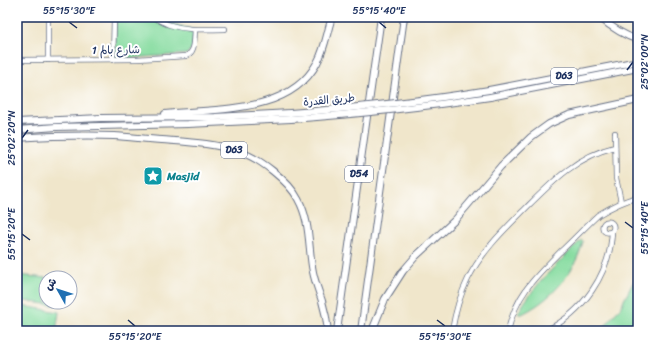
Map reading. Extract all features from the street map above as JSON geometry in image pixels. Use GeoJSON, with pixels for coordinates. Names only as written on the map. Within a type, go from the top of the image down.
{"type":"FeatureCollection","features":[{"type":"Feature","properties":{"kind":"main road"},"geometry":{"type":"LineString","coordinates":[[144,118],[166,114],[242,108],[270,100],[288,92],[304,80],[317,64],[332,17]]}},
{"type":"Feature","properties":{"kind":"main road","name":"D54"},"geometry":{"type":"LineString","coordinates":[[337,331],[381,17]]}},
{"type":"Feature","properties":{"kind":"main road","name":"D54"},"geometry":{"type":"LineString","coordinates":[[361,331],[404,17]]}},
{"type":"Feature","properties":{"kind":"main road"},"geometry":{"type":"LineString","coordinates":[[599,17],[620,32],[638,40]]}},
{"type":"Feature","properties":{"kind":"main road","name":"طريق القدرة"},"geometry":{"type":"LineString","coordinates":[[490,93],[638,61]]}},
{"type":"Feature","properties":{"kind":"main road","name":"طريق القدرة"},"geometry":{"type":"LineString","coordinates":[[17,130],[56,127],[195,124],[290,116],[490,93],[638,68]]}},
{"type":"Feature","properties":{"kind":"main road"},"geometry":{"type":"LineString","coordinates":[[372,331],[385,299],[403,271],[416,256],[455,220],[501,166],[531,137],[549,124],[569,115],[638,100]]}},
{"type":"Feature","properties":{"kind":"main road","name":"طريق القدرة"},"geometry":{"type":"LineString","coordinates":[[17,122],[101,118],[290,116]]}},
{"type":"Feature","properties":{"kind":"main road","name":"D63"},"geometry":{"type":"LineString","coordinates":[[17,138],[46,136],[114,136],[184,141],[221,146],[241,152],[256,159],[281,179],[298,199],[306,221],[313,273],[325,312],[328,331]]}},
{"type":"Feature","properties":{"kind":"street"},"geometry":{"type":"LineString","coordinates":[[48,17],[48,60]]}},
{"type":"Feature","properties":{"kind":"street"},"geometry":{"type":"LineString","coordinates":[[113,60],[114,17]]}},
{"type":"Feature","properties":{"kind":"street"},"geometry":{"type":"LineString","coordinates":[[153,17],[180,28],[195,30],[225,29]]}},
{"type":"Feature","properties":{"kind":"street","name":"شارع بالم 1"},"geometry":{"type":"LineString","coordinates":[[17,60],[113,60],[189,55],[194,49],[195,30]]}},
{"type":"Feature","properties":{"kind":"street"},"geometry":{"type":"LineString","coordinates":[[615,133],[616,178],[621,202]]}},
{"type":"Feature","properties":{"kind":"street"},"geometry":{"type":"LineString","coordinates":[[452,331],[457,308],[468,280],[478,262],[496,239],[566,171],[590,155],[604,149],[615,147]]}},
{"type":"Feature","properties":{"kind":"street"},"geometry":{"type":"LineString","coordinates":[[508,331],[516,306],[535,277],[598,215],[621,202],[638,197]]}},
{"type":"Feature","properties":{"kind":"street"},"geometry":{"type":"LineString","coordinates":[[545,331],[569,316],[594,288],[604,270],[607,261],[612,232]]}},
{"type":"Feature","properties":{"kind":"green space"},"geometry":{"type":"Polygon","coordinates":[[[116,17],[151,17],[194,30],[192,48],[187,54],[115,59],[116,17]]]}},
{"type":"Feature","properties":{"kind":"green space"},"geometry":{"type":"Polygon","coordinates":[[[581,240],[583,241],[574,265],[560,285],[541,302],[520,315],[518,313],[524,302],[547,274],[581,240]]]}},
{"type":"Feature","properties":{"kind":"green space"},"geometry":{"type":"Polygon","coordinates":[[[18,275],[38,277],[38,303],[17,300],[18,275]]]}},
{"type":"Feature","properties":{"kind":"green space"},"geometry":{"type":"Polygon","coordinates":[[[637,275],[638,331],[601,331],[620,308],[637,275]]]}},
{"type":"Feature","properties":{"kind":"green space"},"geometry":{"type":"Polygon","coordinates":[[[17,305],[38,308],[38,310],[59,312],[56,331],[37,331],[17,328],[17,305]]]}},
{"type":"Feature","properties":{"kind":"place","name":"Masjid"},"geometry":{"type":"Point","coordinates":[153,176]}}]}
